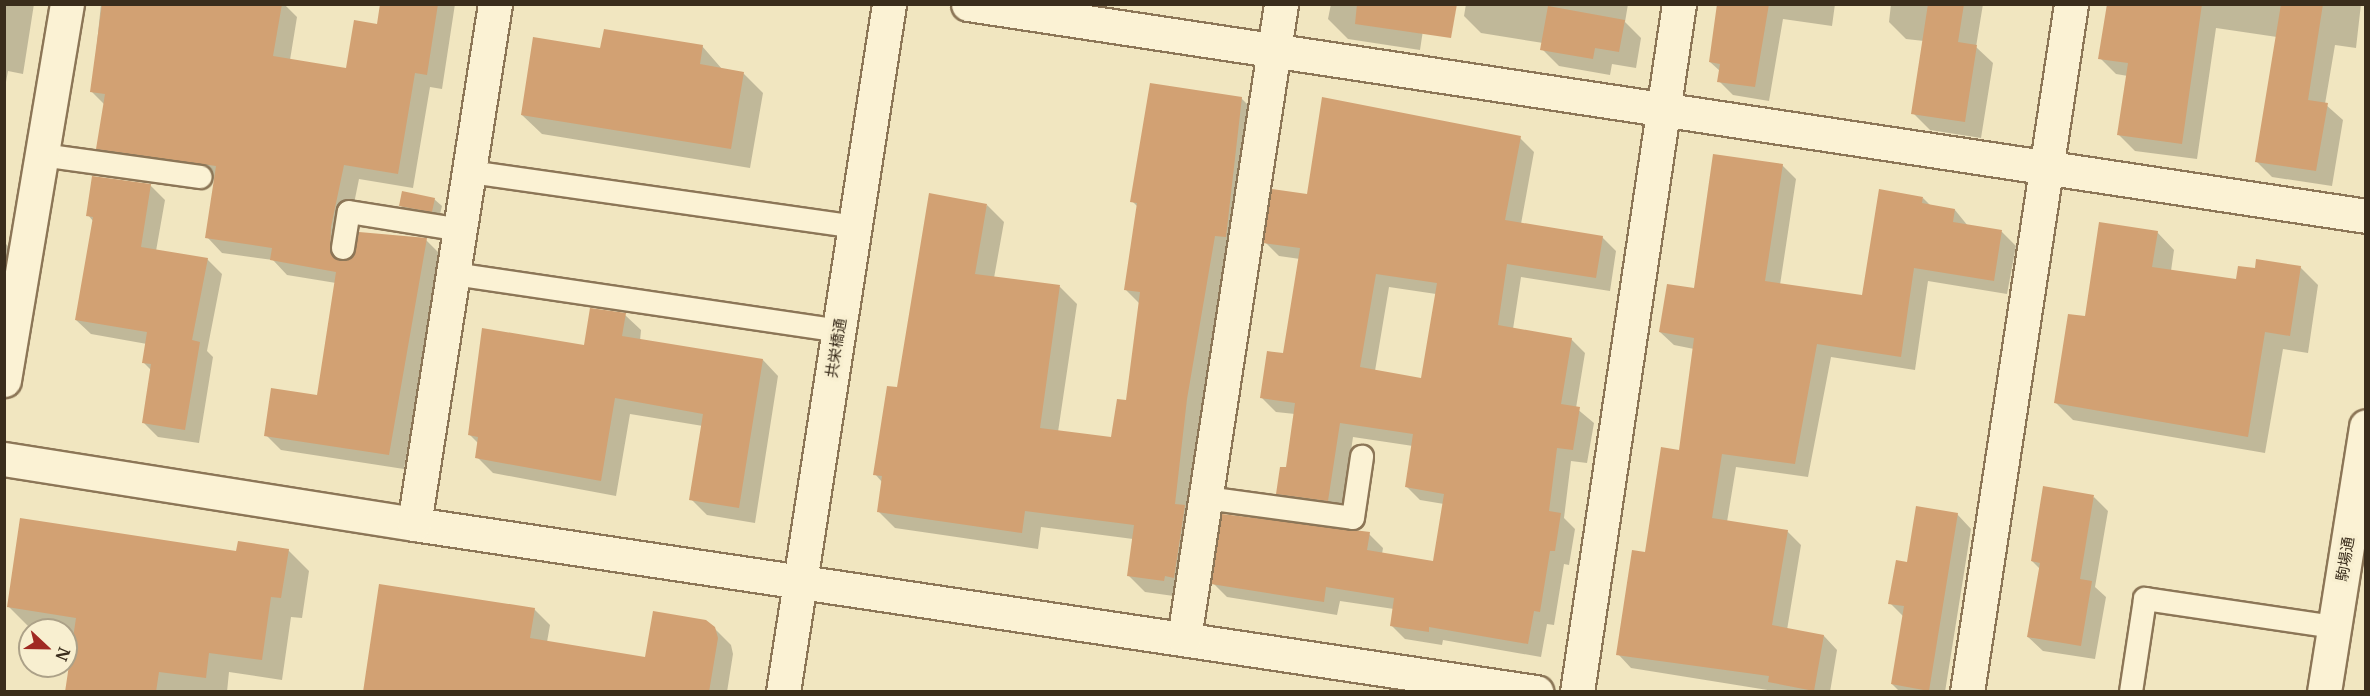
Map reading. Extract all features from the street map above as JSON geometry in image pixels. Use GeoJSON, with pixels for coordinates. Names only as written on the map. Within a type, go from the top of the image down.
{"type":"FeatureCollection","features":[{"type":"Feature","properties":{"kind":"street"},"geometry":{"type":"LineString","coordinates":[[4,380],[68,4]]}},
{"type":"Feature","properties":{"kind":"street"},"geometry":{"type":"LineString","coordinates":[[414,524],[495,4]]}},
{"type":"Feature","properties":{"kind":"street","name":"共栄橋通"},"geometry":{"type":"LineString","coordinates":[[783,692],[890,4]]}},
{"type":"Feature","properties":{"kind":"street"},"geometry":{"type":"LineString","coordinates":[[968,4],[2366,216]]}},
{"type":"Feature","properties":{"kind":"street"},"geometry":{"type":"LineString","coordinates":[[1184,638],[1281,4]]}},
{"type":"Feature","properties":{"kind":"street"},"geometry":{"type":"LineString","coordinates":[[1577,692],[1679,4]]}},
{"type":"Feature","properties":{"kind":"street"},"geometry":{"type":"LineString","coordinates":[[1967,692],[2071,4]]}},
{"type":"Feature","properties":{"kind":"street","name":"駒場通"},"geometry":{"type":"LineString","coordinates":[[2324,692],[2366,426]]}},
{"type":"Feature","properties":{"kind":"street"},"geometry":{"type":"LineString","coordinates":[[4,459],[414,524],[1536,692]]}},
{"type":"Feature","properties":{"kind":"lane"},"geometry":{"type":"LineString","coordinates":[[42,155],[200,177]]}},
{"type":"Feature","properties":{"kind":"lane"},"geometry":{"type":"LineString","coordinates":[[470,172],[855,227]]}},
{"type":"Feature","properties":{"kind":"lane"},"geometry":{"type":"LineString","coordinates":[[343,248],[349,212],[460,230]]}},
{"type":"Feature","properties":{"kind":"lane"},"geometry":{"type":"LineString","coordinates":[[453,274],[839,331]]}},
{"type":"Feature","properties":{"kind":"lane"},"geometry":{"type":"LineString","coordinates":[[1206,498],[1353,518],[1362,457]]}},
{"type":"Feature","properties":{"kind":"lane"},"geometry":{"type":"LineString","coordinates":[[2131,692],[2145,599],[2334,627]]}},
{"type":"Feature","properties":{"kind":"building"},"geometry":{"type":"Polygon","coordinates":[[[102,4],[282,4],[273,56],[346,68],[354,20],[377,24],[380,4],[438,4],[427,75],[415,73],[398,174],[344,165],[331,227],[330,252],[341,261],[354,256],[359,232],[427,238],[389,455],[264,436],[271,388],[317,395],[336,272],[270,260],[272,248],[205,238],[216,166],[96,149],[105,94],[90,92],[102,4]]]}},
{"type":"Feature","properties":{"kind":"building"},"geometry":{"type":"Polygon","coordinates":[[[1357,4],[1457,4],[1451,38],[1355,24],[1357,4]]]}},
{"type":"Feature","properties":{"kind":"building"},"geometry":{"type":"Polygon","coordinates":[[[1717,4],[1769,4],[1755,87],[1717,82],[1720,64],[1709,62],[1717,4]]]}},
{"type":"Feature","properties":{"kind":"building"},"geometry":{"type":"Polygon","coordinates":[[[1928,4],[1964,4],[1958,42],[1977,45],[1965,122],[1911,114],[1928,4]]]}},
{"type":"Feature","properties":{"kind":"building"},"geometry":{"type":"Polygon","coordinates":[[[2107,4],[2202,4],[2182,144],[2117,135],[2128,63],[2098,59],[2107,4]]]}},
{"type":"Feature","properties":{"kind":"building"},"geometry":{"type":"Polygon","coordinates":[[[2281,4],[2323,4],[2308,100],[2328,103],[2316,171],[2255,162],[2281,4]]]}},
{"type":"Feature","properties":{"kind":"building"},"geometry":{"type":"Polygon","coordinates":[[[1548,6],[1625,20],[1619,52],[1595,48],[1593,59],[1540,50],[1548,6]]]}},
{"type":"Feature","properties":{"kind":"building"},"geometry":{"type":"Polygon","coordinates":[[[604,29],[703,45],[700,64],[744,72],[731,149],[521,115],[533,37],[600,48],[604,29]]]}},
{"type":"Feature","properties":{"kind":"building"},"geometry":{"type":"Polygon","coordinates":[[[1150,83],[1242,97],[1226,237],[1215,236],[1187,399],[1175,504],[1185,505],[1174,578],[1165,576],[1164,581],[1127,576],[1134,525],[1025,511],[1022,533],[877,512],[882,476],[873,475],[887,386],[897,387],[929,193],[987,204],[975,274],[1060,285],[1040,428],[1111,437],[1117,399],[1126,400],[1140,292],[1124,290],[1137,203],[1130,202],[1150,83]]]}},
{"type":"Feature","properties":{"kind":"building"},"geometry":{"type":"Polygon","coordinates":[[[1322,97],[1521,136],[1505,220],[1603,236],[1596,278],[1507,264],[1498,325],[1572,338],[1561,404],[1580,407],[1573,450],[1557,448],[1549,511],[1561,513],[1555,551],[1550,551],[1540,612],[1534,611],[1528,644],[1429,627],[1429,632],[1390,626],[1394,598],[1326,587],[1324,602],[1211,584],[1222,514],[1370,532],[1367,550],[1433,561],[1444,494],[1405,487],[1413,434],[1340,423],[1328,501],[1276,494],[1280,467],[1286,467],[1295,403],[1260,398],[1267,351],[1283,353],[1300,248],[1263,243],[1272,189],[1307,194],[1322,97]],[[1376,274],[1360,367],[1421,378],[1437,283],[1376,274]]]}},
{"type":"Feature","properties":{"kind":"building"},"geometry":{"type":"Polygon","coordinates":[[[1713,154],[1783,164],[1765,281],[1862,295],[1879,189],[1923,197],[1922,203],[1955,209],[1953,222],[2002,230],[1994,281],[1914,268],[1901,357],[1817,344],[1795,464],[1722,454],[1712,518],[1788,530],[1772,625],[1824,635],[1814,691],[1768,682],[1769,676],[1616,655],[1632,550],[1645,552],[1661,447],[1679,450],[1694,338],[1659,332],[1667,284],[1694,288],[1713,154]]]}},
{"type":"Feature","properties":{"kind":"building"},"geometry":{"type":"Polygon","coordinates":[[[92,176],[151,184],[141,247],[208,258],[192,340],[200,342],[185,430],[142,423],[151,364],[142,363],[147,332],[75,320],[93,217],[86,216],[92,176]]]}},
{"type":"Feature","properties":{"kind":"building"},"geometry":{"type":"Polygon","coordinates":[[[402,191],[435,198],[432,212],[399,206],[402,191]]]}},
{"type":"Feature","properties":{"kind":"building"},"geometry":{"type":"Polygon","coordinates":[[[2099,222],[2158,231],[2152,267],[2236,279],[2238,266],[2255,268],[2256,259],[2301,266],[2290,336],[2265,332],[2248,437],[2054,403],[2068,314],[2085,316],[2099,222]]]}},
{"type":"Feature","properties":{"kind":"building"},"geometry":{"type":"Polygon","coordinates":[[[590,308],[626,313],[622,336],[763,359],[739,508],[689,500],[703,414],[615,398],[601,481],[475,458],[478,437],[468,435],[482,328],[584,345],[590,308]]]}},
{"type":"Feature","properties":{"kind":"building"},"geometry":{"type":"Polygon","coordinates":[[[2043,486],[2094,495],[2080,579],[2092,581],[2081,646],[2027,637],[2040,563],[2031,561],[2043,486]]]}},
{"type":"Feature","properties":{"kind":"building"},"geometry":{"type":"Polygon","coordinates":[[[1916,506],[1958,513],[1929,691],[1891,684],[1904,606],[1888,604],[1896,560],[1907,562],[1916,506]]]}},
{"type":"Feature","properties":{"kind":"building"},"geometry":{"type":"Polygon","coordinates":[[[20,518],[236,551],[238,541],[289,549],[281,598],[271,597],[262,660],[209,653],[206,678],[159,672],[156,692],[65,692],[67,678],[78,678],[78,618],[7,607],[20,518]]]}},
{"type":"Feature","properties":{"kind":"building"},"geometry":{"type":"Polygon","coordinates":[[[379,584],[535,608],[530,638],[645,657],[653,611],[706,620],[715,627],[718,638],[709,692],[363,692],[379,584]]]}}]}
